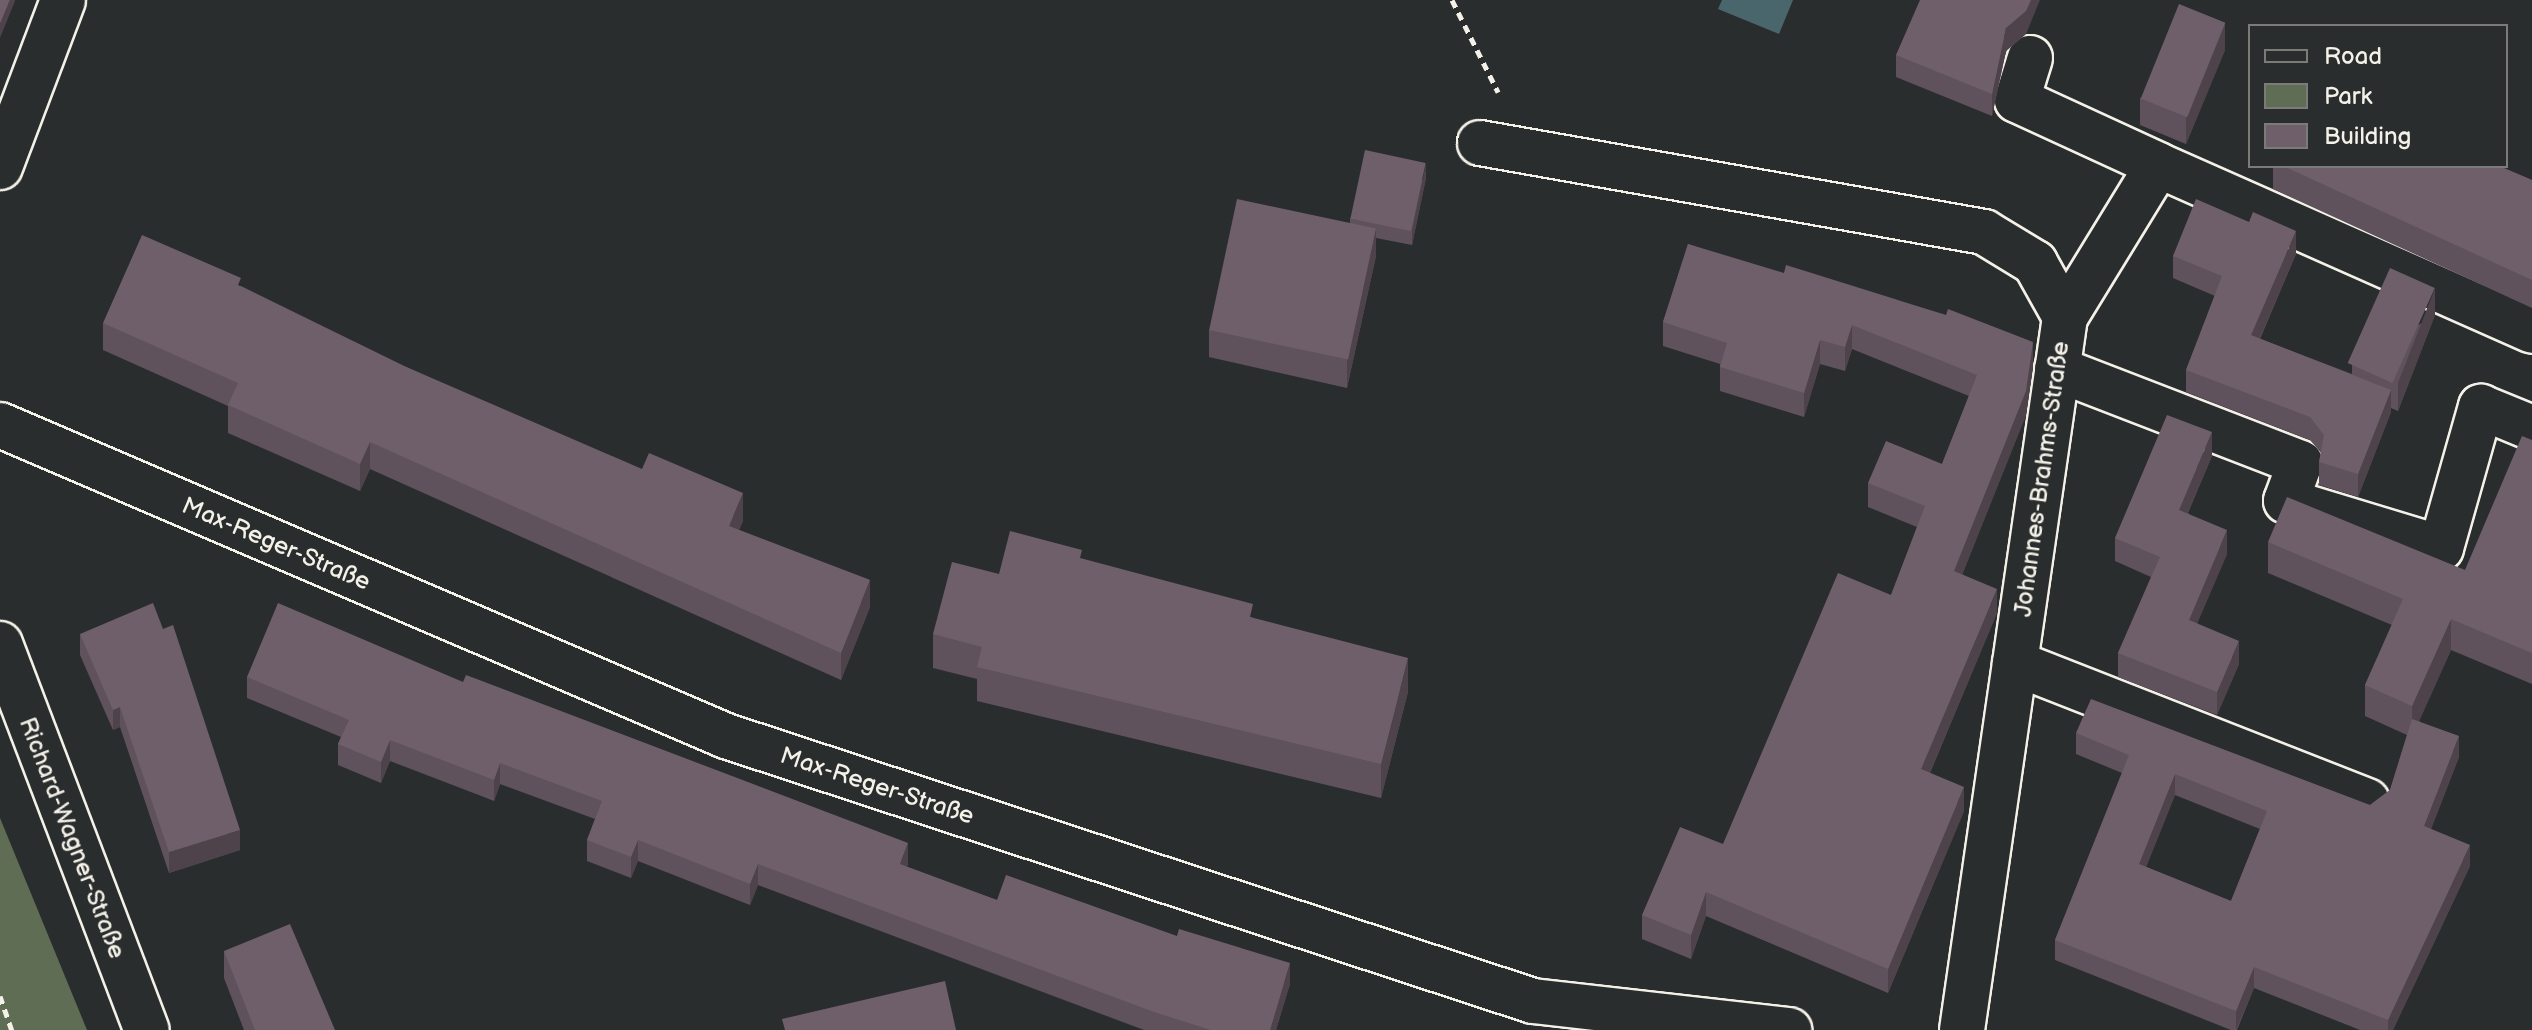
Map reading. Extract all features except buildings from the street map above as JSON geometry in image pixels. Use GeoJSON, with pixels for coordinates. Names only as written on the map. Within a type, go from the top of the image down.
{"type":"FeatureCollection","features":[{"type":"Feature","properties":{"kind":"street"},"geometry":{"type":"LineString","coordinates":[[0,167],[63,0]]}},
{"type":"Feature","properties":{"kind":"street"},"geometry":{"type":"LineString","coordinates":[[2030,58],[2017,100],[2532,331]]}},
{"type":"Feature","properties":{"kind":"street","name":"Johannes-Brahms-Straße"},"geometry":{"type":"LineString","coordinates":[[1480,143],[1984,232],[2035,263],[2065,317],[1962,1030]]}},
{"type":"Feature","properties":{"kind":"street"},"geometry":{"type":"LineString","coordinates":[[2065,317],[2158,165]]}},
{"type":"Feature","properties":{"kind":"street"},"geometry":{"type":"LineString","coordinates":[[2057,369],[2300,463],[2286,501],[2441,548],[2481,407],[2532,428]]}},
{"type":"Feature","properties":{"kind":"street","name":"Max-Reger-Straße"},"geometry":{"type":"LineString","coordinates":[[0,425],[726,736],[1528,1016],[1789,1030]]}},
{"type":"Feature","properties":{"kind":"street","name":"Richard-Wagner-Straße"},"geometry":{"type":"LineString","coordinates":[[0,644],[147,1030]]}},
{"type":"Feature","properties":{"kind":"street"},"geometry":{"type":"LineString","coordinates":[[2015,663],[2367,801]]}},
{"type":"Feature","properties":{"kind":"path"},"geometry":{"type":"LineString","coordinates":[[1452,0],[1527,152]]}},
{"type":"Feature","properties":{"kind":"path"},"geometry":{"type":"LineString","coordinates":[[0,996],[12,1030]]}},
{"type":"Feature","properties":{"kind":"green space"},"geometry":{"type":"Polygon","coordinates":[[[0,818],[87,1030],[0,1030],[0,818]]]}},
{"type":"Feature","properties":{"kind":"water"},"geometry":{"type":"Polygon","coordinates":[[[1722,0],[1793,0],[1779,34],[1718,9],[1722,0]]]}}]}
